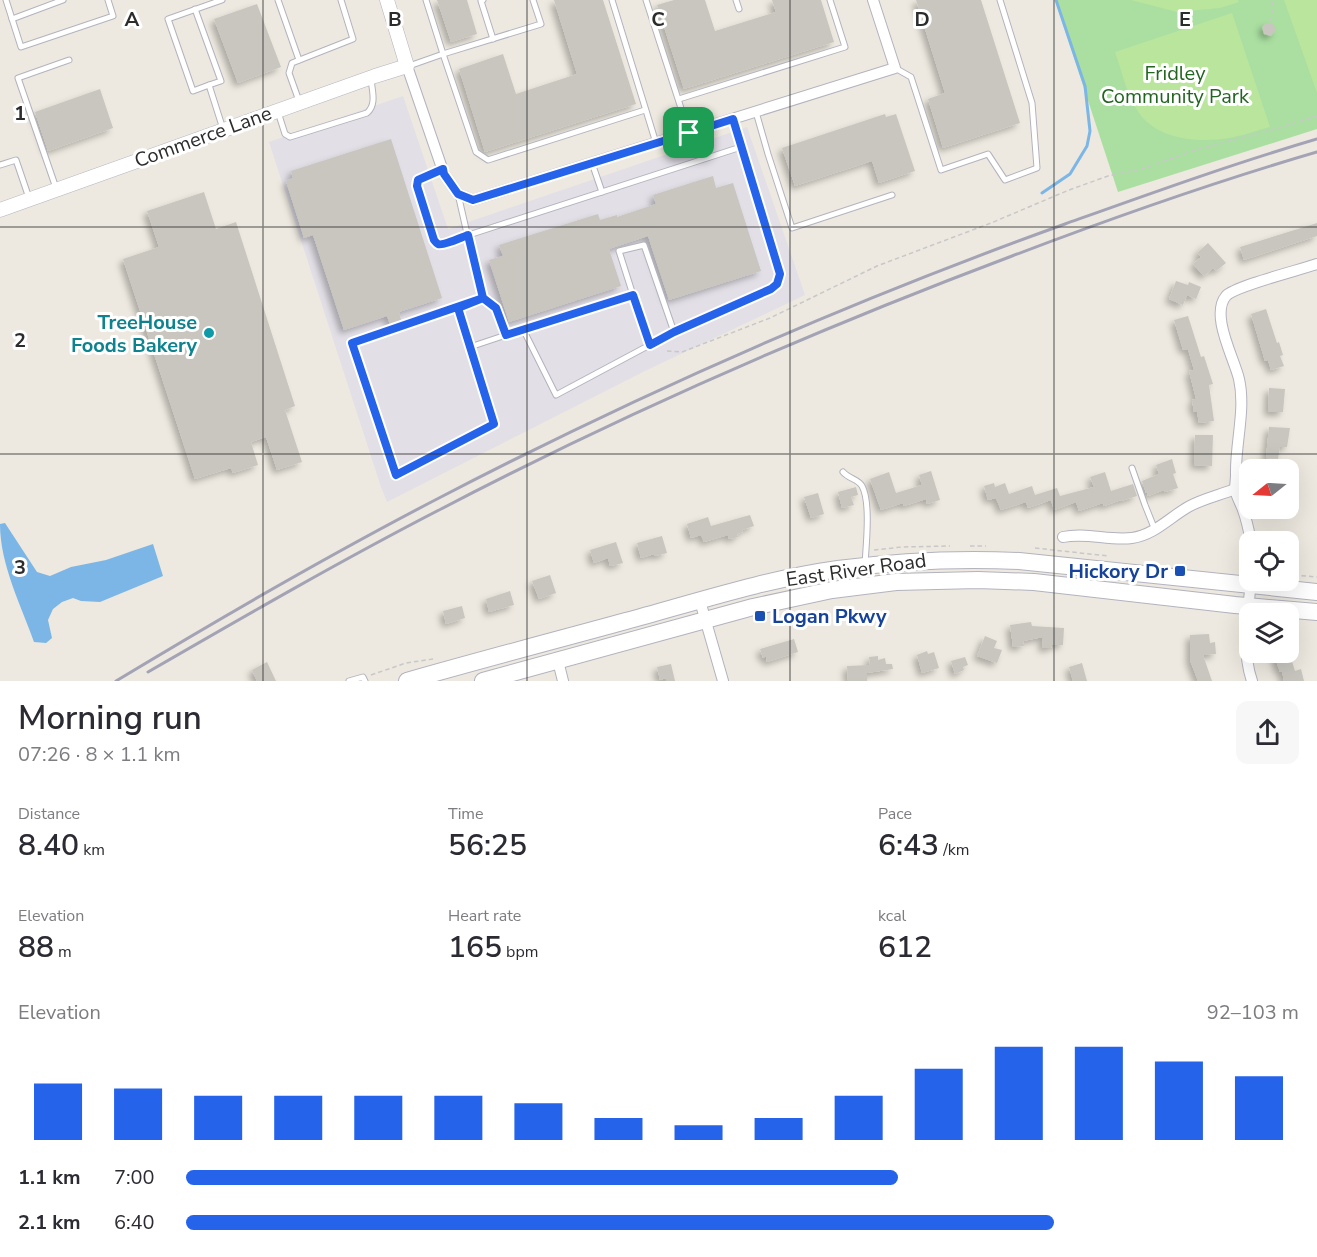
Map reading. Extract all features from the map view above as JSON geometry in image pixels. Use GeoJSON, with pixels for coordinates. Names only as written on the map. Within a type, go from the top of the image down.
{"type":"FeatureCollection","features":[{"type":"Feature","properties":{"kind":"main road","name":"East River Road"},"geometry":{"type":"LineString","coordinates":[[407,681],[700,601],[808,574],[864,566],[974,559],[1019,561],[1239,582]]}},
{"type":"Feature","properties":{"kind":"main road","name":"East River Road"},"geometry":{"type":"LineString","coordinates":[[483,681],[753,607],[832,590],[896,582],[978,580],[1034,582],[1239,605]]}},
{"type":"Feature","properties":{"kind":"main road","name":"East River Road"},"geometry":{"type":"LineString","coordinates":[[1299,590],[1317,592]]}},
{"type":"Feature","properties":{"kind":"main road","name":"East River Road"},"geometry":{"type":"LineString","coordinates":[[1299,610],[1317,612]]}},
{"type":"Feature","properties":{"kind":"street"},"geometry":{"type":"LineString","coordinates":[[387,0],[444,174],[458,194],[473,200],[896,68],[873,0]]}},
{"type":"Feature","properties":{"kind":"street","name":"Commerce Lane"},"geometry":{"type":"LineString","coordinates":[[0,210],[370,77],[407,66]]}},
{"type":"Feature","properties":{"kind":"street"},"geometry":{"type":"LineString","coordinates":[[1249,531],[1235,489],[1240,389],[1222,326],[1221,306],[1225,298],[1237,289],[1317,264]]}},
{"type":"Feature","properties":{"kind":"street"},"geometry":{"type":"LineString","coordinates":[[1063,537],[1075,534],[1131,538],[1143,535],[1155,530],[1186,508],[1235,489]]}},
{"type":"Feature","properties":{"kind":"street"},"geometry":{"type":"LineString","coordinates":[[700,601],[723,681]]}},
{"type":"Feature","properties":{"kind":"street"},"geometry":{"type":"LineString","coordinates":[[558,661],[563,681]]}},
{"type":"Feature","properties":{"kind":"street"},"geometry":{"type":"LineString","coordinates":[[1247,663],[1252,681]]}},
{"type":"Feature","properties":{"kind":"lane"},"geometry":{"type":"LineString","coordinates":[[6,0],[21,47],[112,16],[108,0]]}},
{"type":"Feature","properties":{"kind":"lane"},"geometry":{"type":"LineString","coordinates":[[39,0],[41,8]]}},
{"type":"Feature","properties":{"kind":"lane"},"geometry":{"type":"LineString","coordinates":[[12,19],[63,0]]}},
{"type":"Feature","properties":{"kind":"lane"},"geometry":{"type":"LineString","coordinates":[[195,9],[220,81],[194,91],[168,19],[195,9],[222,0]]}},
{"type":"Feature","properties":{"kind":"lane"},"geometry":{"type":"LineString","coordinates":[[278,0],[299,60]]}},
{"type":"Feature","properties":{"kind":"lane"},"geometry":{"type":"LineString","coordinates":[[300,103],[289,73],[292,63],[353,39],[341,0]]}},
{"type":"Feature","properties":{"kind":"lane"},"geometry":{"type":"LineString","coordinates":[[426,0],[476,153],[488,160],[645,110]]}},
{"type":"Feature","properties":{"kind":"lane"},"geometry":{"type":"LineString","coordinates":[[483,0],[481,1],[494,39]]}},
{"type":"Feature","properties":{"kind":"lane"},"geometry":{"type":"LineString","coordinates":[[407,66],[541,24],[533,0]]}},
{"type":"Feature","properties":{"kind":"lane"},"geometry":{"type":"LineString","coordinates":[[612,0],[656,143]]}},
{"type":"Feature","properties":{"kind":"lane"},"geometry":{"type":"LineString","coordinates":[[646,0],[689,133]]}},
{"type":"Feature","properties":{"kind":"lane"},"geometry":{"type":"LineString","coordinates":[[736,0],[739,9]]}},
{"type":"Feature","properties":{"kind":"lane"},"geometry":{"type":"LineString","coordinates":[[679,99],[845,47],[830,0]]}},
{"type":"Feature","properties":{"kind":"lane"},"geometry":{"type":"LineString","coordinates":[[896,68],[911,77],[941,170],[988,154],[1005,180],[1037,168],[1032,103],[1000,0]]}},
{"type":"Feature","properties":{"kind":"lane"},"geometry":{"type":"LineString","coordinates":[[57,189],[18,78],[69,60]]}},
{"type":"Feature","properties":{"kind":"lane"},"geometry":{"type":"LineString","coordinates":[[278,111],[285,134],[290,137],[367,113],[373,104],[370,77]]}},
{"type":"Feature","properties":{"kind":"lane"},"geometry":{"type":"LineString","coordinates":[[209,85],[224,130]]}},
{"type":"Feature","properties":{"kind":"lane"},"geometry":{"type":"LineString","coordinates":[[756,112],[792,228],[892,195]]}},
{"type":"Feature","properties":{"kind":"lane"},"geometry":{"type":"LineString","coordinates":[[524,331],[556,395],[674,332],[771,289],[777,284],[780,274],[733,119]]}},
{"type":"Feature","properties":{"kind":"lane"},"geometry":{"type":"LineString","coordinates":[[443,169],[420,178],[417,183],[434,240],[438,244],[741,147]]}},
{"type":"Feature","properties":{"kind":"lane"},"geometry":{"type":"LineString","coordinates":[[0,165],[16,160],[30,199]]}},
{"type":"Feature","properties":{"kind":"lane"},"geometry":{"type":"LineString","coordinates":[[592,163],[602,192]]}},
{"type":"Feature","properties":{"kind":"lane"},"geometry":{"type":"LineString","coordinates":[[458,194],[483,298],[496,308],[506,335]]}},
{"type":"Feature","properties":{"kind":"lane"},"geometry":{"type":"LineString","coordinates":[[650,345],[619,251],[644,244],[674,332]]}},
{"type":"Feature","properties":{"kind":"lane"},"geometry":{"type":"LineString","coordinates":[[470,347],[633,295]]}},
{"type":"Feature","properties":{"kind":"lane"},"geometry":{"type":"LineString","coordinates":[[458,308],[494,424],[396,475],[352,343],[483,298]]}},
{"type":"Feature","properties":{"kind":"lane"},"geometry":{"type":"LineString","coordinates":[[1132,468],[1155,530]]}},
{"type":"Feature","properties":{"kind":"lane"},"geometry":{"type":"LineString","coordinates":[[843,472],[861,484],[865,494],[867,515],[864,566]]}},
{"type":"Feature","properties":{"kind":"lane"},"geometry":{"type":"LineString","coordinates":[[349,681],[363,677],[365,681]]}},
{"type":"Feature","properties":{"kind":"path"},"geometry":{"type":"LineString","coordinates":[[1271,21],[1273,0]]}},
{"type":"Feature","properties":{"kind":"path"},"geometry":{"type":"LineString","coordinates":[[667,351],[682,352],[770,318],[877,266],[991,223],[1069,190],[1108,176],[1141,169],[1193,151],[1317,116]]}},
{"type":"Feature","properties":{"kind":"path"},"geometry":{"type":"LineString","coordinates":[[1299,576],[1317,577]]}},
{"type":"Feature","properties":{"kind":"shaded area"},"geometry":{"type":"Polygon","coordinates":[[[403,96],[448,229],[747,127],[805,295],[645,371],[387,502],[269,142],[403,96]]]}},
{"type":"Feature","properties":{"kind":"green space","name":"Fridley Community Park"},"geometry":{"type":"Polygon","coordinates":[[[1055,0],[1317,0],[1317,129],[1118,192],[1055,0]]]}},
{"type":"Feature","properties":{"kind":"green space"},"geometry":{"type":"Polygon","coordinates":[[[1131,0],[1238,0],[1239,2],[1220,8],[1177,12],[1131,0]]]}},
{"type":"Feature","properties":{"kind":"green space"},"geometry":{"type":"Polygon","coordinates":[[[1284,0],[1317,0],[1317,93],[1284,0]]]}},
{"type":"Feature","properties":{"kind":"green space"},"geometry":{"type":"Polygon","coordinates":[[[1232,13],[1270,127],[1234,137],[1205,140],[1180,138],[1157,129],[1147,122],[1135,107],[1128,92],[1115,52],[1232,13]]]}},
{"type":"Feature","properties":{"kind":"water"},"geometry":{"type":"Polygon","coordinates":[[[5,523],[37,572],[50,576],[71,567],[106,560],[153,544],[163,576],[100,602],[73,598],[62,602],[53,609],[48,620],[52,638],[46,643],[34,642],[3,555],[0,524],[5,523]]]}},
{"type":"Feature","properties":{"kind":"building"},"geometry":{"type":"Polygon","coordinates":[[[437,0],[467,0],[477,34],[451,42],[437,0]]]}},
{"type":"Feature","properties":{"kind":"building"},"geometry":{"type":"Polygon","coordinates":[[[554,0],[603,0],[636,104],[485,152],[459,69],[503,54],[516,94],[577,74],[554,0]]]}},
{"type":"Feature","properties":{"kind":"building"},"geometry":{"type":"Polygon","coordinates":[[[674,0],[705,0],[715,31],[776,12],[772,0],[821,0],[834,42],[684,89],[657,5],[674,0]]]}},
{"type":"Feature","properties":{"kind":"building"},"geometry":{"type":"Polygon","coordinates":[[[916,0],[981,0],[1020,123],[943,148],[928,99],[945,93],[916,0]]]}},
{"type":"Feature","properties":{"kind":"building"},"geometry":{"type":"Polygon","coordinates":[[[257,4],[281,67],[238,83],[214,19],[257,4]]]}},
{"type":"Feature","properties":{"kind":"building"},"geometry":{"type":"Polygon","coordinates":[[[1266,23],[1273,24],[1276,30],[1271,36],[1264,34],[1262,27],[1266,23]]]}},
{"type":"Feature","properties":{"kind":"building"},"geometry":{"type":"Polygon","coordinates":[[[100,89],[113,128],[48,151],[35,112],[100,89]]]}},
{"type":"Feature","properties":{"kind":"building"},"geometry":{"type":"Polygon","coordinates":[[[885,114],[886,117],[896,114],[915,171],[879,183],[872,161],[795,186],[782,148],[885,114]]]}},
{"type":"Feature","properties":{"kind":"building"},"geometry":{"type":"Polygon","coordinates":[[[391,139],[442,298],[399,312],[401,320],[390,324],[387,316],[344,330],[313,235],[304,238],[286,181],[293,178],[291,171],[391,139]]]}},
{"type":"Feature","properties":{"kind":"building"},"geometry":{"type":"Polygon","coordinates":[[[713,176],[716,188],[733,183],[761,271],[669,300],[648,236],[609,249],[621,286],[509,322],[489,260],[503,256],[499,245],[598,214],[600,220],[617,215],[617,217],[656,204],[653,195],[713,176]]]}},
{"type":"Feature","properties":{"kind":"building","name":"TreeHouse Foods Bakery"},"geometry":{"type":"Polygon","coordinates":[[[204,192],[216,229],[236,222],[295,406],[285,410],[302,462],[277,470],[266,437],[251,442],[258,465],[233,473],[231,468],[195,479],[123,259],[159,247],[147,211],[204,192]]]}},
{"type":"Feature","properties":{"kind":"building"},"geometry":{"type":"Polygon","coordinates":[[[1317,223],[1317,236],[1244,260],[1240,247],[1317,223]]]}},
{"type":"Feature","properties":{"kind":"building"},"geometry":{"type":"Polygon","coordinates":[[[1208,243],[1226,263],[1216,271],[1213,268],[1204,276],[1193,264],[1201,257],[1197,253],[1208,243]]]}},
{"type":"Feature","properties":{"kind":"building"},"geometry":{"type":"Polygon","coordinates":[[[1176,281],[1188,285],[1189,282],[1201,287],[1196,299],[1187,295],[1183,305],[1169,299],[1176,281]]]}},
{"type":"Feature","properties":{"kind":"building"},"geometry":{"type":"Polygon","coordinates":[[[1266,309],[1277,343],[1279,342],[1283,355],[1280,356],[1284,366],[1271,370],[1268,360],[1265,361],[1251,314],[1266,309]]]}},
{"type":"Feature","properties":{"kind":"building"},"geometry":{"type":"Polygon","coordinates":[[[1188,316],[1201,357],[1204,356],[1213,384],[1209,385],[1214,421],[1199,423],[1197,412],[1194,412],[1192,400],[1196,399],[1189,371],[1194,370],[1188,349],[1183,350],[1174,320],[1188,316]]]}},
{"type":"Feature","properties":{"kind":"building"},"geometry":{"type":"Polygon","coordinates":[[[1269,388],[1285,389],[1283,412],[1268,412],[1269,388]]]}},
{"type":"Feature","properties":{"kind":"building"},"geometry":{"type":"Polygon","coordinates":[[[1269,427],[1290,428],[1287,447],[1280,447],[1278,459],[1266,458],[1269,427]]]}},
{"type":"Feature","properties":{"kind":"building"},"geometry":{"type":"Polygon","coordinates":[[[1195,435],[1213,435],[1212,466],[1194,465],[1195,435]]]}},
{"type":"Feature","properties":{"kind":"building"},"geometry":{"type":"Polygon","coordinates":[[[1172,459],[1176,473],[1173,474],[1178,488],[1148,496],[1142,481],[1159,474],[1156,465],[1172,459]]]}},
{"type":"Feature","properties":{"kind":"building"},"geometry":{"type":"Polygon","coordinates":[[[931,471],[940,500],[927,504],[926,499],[881,510],[870,479],[889,472],[896,493],[922,485],[919,475],[931,471]]]}},
{"type":"Feature","properties":{"kind":"building"},"geometry":{"type":"Polygon","coordinates":[[[1105,472],[1111,491],[1133,484],[1137,496],[1079,511],[1076,502],[1054,510],[1051,500],[1028,508],[1026,502],[1001,510],[996,498],[988,500],[984,486],[994,483],[995,487],[1005,483],[1009,494],[1032,486],[1035,495],[1057,488],[1060,496],[1094,487],[1090,477],[1105,472]]]}},
{"type":"Feature","properties":{"kind":"building"},"geometry":{"type":"Polygon","coordinates":[[[856,487],[858,495],[851,497],[854,505],[842,508],[838,492],[856,487]]]}},
{"type":"Feature","properties":{"kind":"building"},"geometry":{"type":"Polygon","coordinates":[[[818,493],[824,514],[811,518],[804,497],[818,493]]]}},
{"type":"Feature","properties":{"kind":"building"},"geometry":{"type":"Polygon","coordinates":[[[750,515],[754,526],[742,530],[743,532],[737,534],[738,537],[729,539],[728,535],[704,542],[701,535],[691,538],[687,524],[708,517],[711,526],[750,515]]]}},
{"type":"Feature","properties":{"kind":"building"},"geometry":{"type":"Polygon","coordinates":[[[662,536],[667,553],[641,558],[637,543],[662,536]]]}},
{"type":"Feature","properties":{"kind":"building"},"geometry":{"type":"Polygon","coordinates":[[[616,542],[623,563],[610,566],[608,558],[594,563],[590,550],[616,542]]]}},
{"type":"Feature","properties":{"kind":"building"},"geometry":{"type":"Polygon","coordinates":[[[550,575],[556,593],[539,599],[532,581],[550,575]]]}},
{"type":"Feature","properties":{"kind":"building"},"geometry":{"type":"Polygon","coordinates":[[[510,591],[514,605],[489,612],[486,599],[510,591]]]}},
{"type":"Feature","properties":{"kind":"building"},"geometry":{"type":"Polygon","coordinates":[[[462,606],[465,618],[446,624],[443,611],[462,606]]]}},
{"type":"Feature","properties":{"kind":"building"},"geometry":{"type":"Polygon","coordinates":[[[1031,622],[1032,626],[1064,628],[1063,645],[1042,648],[1043,637],[1023,641],[1024,646],[1013,647],[1010,625],[1031,622]]]}},
{"type":"Feature","properties":{"kind":"building"},"geometry":{"type":"Polygon","coordinates":[[[1209,634],[1210,643],[1215,642],[1216,654],[1203,655],[1212,681],[1198,681],[1190,660],[1190,635],[1209,634]]]}},
{"type":"Feature","properties":{"kind":"building"},"geometry":{"type":"Polygon","coordinates":[[[985,636],[997,641],[994,648],[1002,650],[997,663],[977,656],[985,636]]]}},
{"type":"Feature","properties":{"kind":"building"},"geometry":{"type":"Polygon","coordinates":[[[794,639],[798,652],[767,662],[766,656],[763,658],[760,649],[794,639]]]}},
{"type":"Feature","properties":{"kind":"building"},"geometry":{"type":"Polygon","coordinates":[[[927,651],[928,654],[934,652],[939,668],[922,673],[917,655],[927,651]]]}},
{"type":"Feature","properties":{"kind":"building"},"geometry":{"type":"Polygon","coordinates":[[[878,656],[878,660],[885,658],[886,664],[892,664],[893,669],[867,673],[867,681],[848,681],[847,666],[870,665],[869,657],[878,656]]]}},
{"type":"Feature","properties":{"kind":"building"},"geometry":{"type":"Polygon","coordinates":[[[965,657],[968,665],[963,667],[964,670],[955,674],[951,661],[965,657]]]}},
{"type":"Feature","properties":{"kind":"building"},"geometry":{"type":"Polygon","coordinates":[[[267,662],[276,681],[257,681],[252,670],[267,662]]]}},
{"type":"Feature","properties":{"kind":"building"},"geometry":{"type":"Polygon","coordinates":[[[1082,663],[1087,681],[1073,681],[1069,667],[1082,663]]]}},
{"type":"Feature","properties":{"kind":"building"},"geometry":{"type":"Polygon","coordinates":[[[1277,663],[1292,663],[1295,671],[1301,669],[1304,681],[1284,681],[1282,671],[1280,672],[1277,663]]]}},
{"type":"Feature","properties":{"kind":"building"},"geometry":{"type":"Polygon","coordinates":[[[671,664],[675,681],[666,681],[666,678],[660,680],[657,667],[671,664]]]}},
{"type":"Feature","properties":{"kind":"waterway"},"geometry":{"type":"LineString","coordinates":[[1042,193],[1070,174],[1087,146],[1090,131],[1085,86],[1056,0]]}},
{"type":"Feature","properties":{"kind":"railway"},"geometry":{"type":"LineString","coordinates":[[116,681],[276,587],[398,520],[515,459],[669,385],[826,317],[985,254],[1191,180],[1317,139]]}},
{"type":"Feature","properties":{"kind":"railway"},"geometry":{"type":"LineString","coordinates":[[148,672],[330,568],[441,509],[651,406],[795,343],[939,284],[1125,214],[1317,152]]}},
{"type":"Feature","properties":{"kind":"place","name":"TreeHouse Foods Bakery"},"geometry":{"type":"Point","coordinates":[209,333]}},
{"type":"Feature","properties":{"kind":"place","name":"Hickory Dr"},"geometry":{"type":"Point","coordinates":[1180,571]}},
{"type":"Feature","properties":{"kind":"place","name":"Logan Pkwy"},"geometry":{"type":"Point","coordinates":[760,616]}},
{"type":"Feature","properties":{"kind":"route"},"geometry":{"type":"LineString","coordinates":[[689,133],[473,200],[458,194],[443,169],[418,180],[418,189],[434,240],[438,244],[468,235],[483,298],[458,308],[494,424],[396,475],[352,343],[483,298],[496,308],[506,335],[633,295],[650,345],[771,289],[777,284],[780,274],[733,119],[689,133]]}}]}
